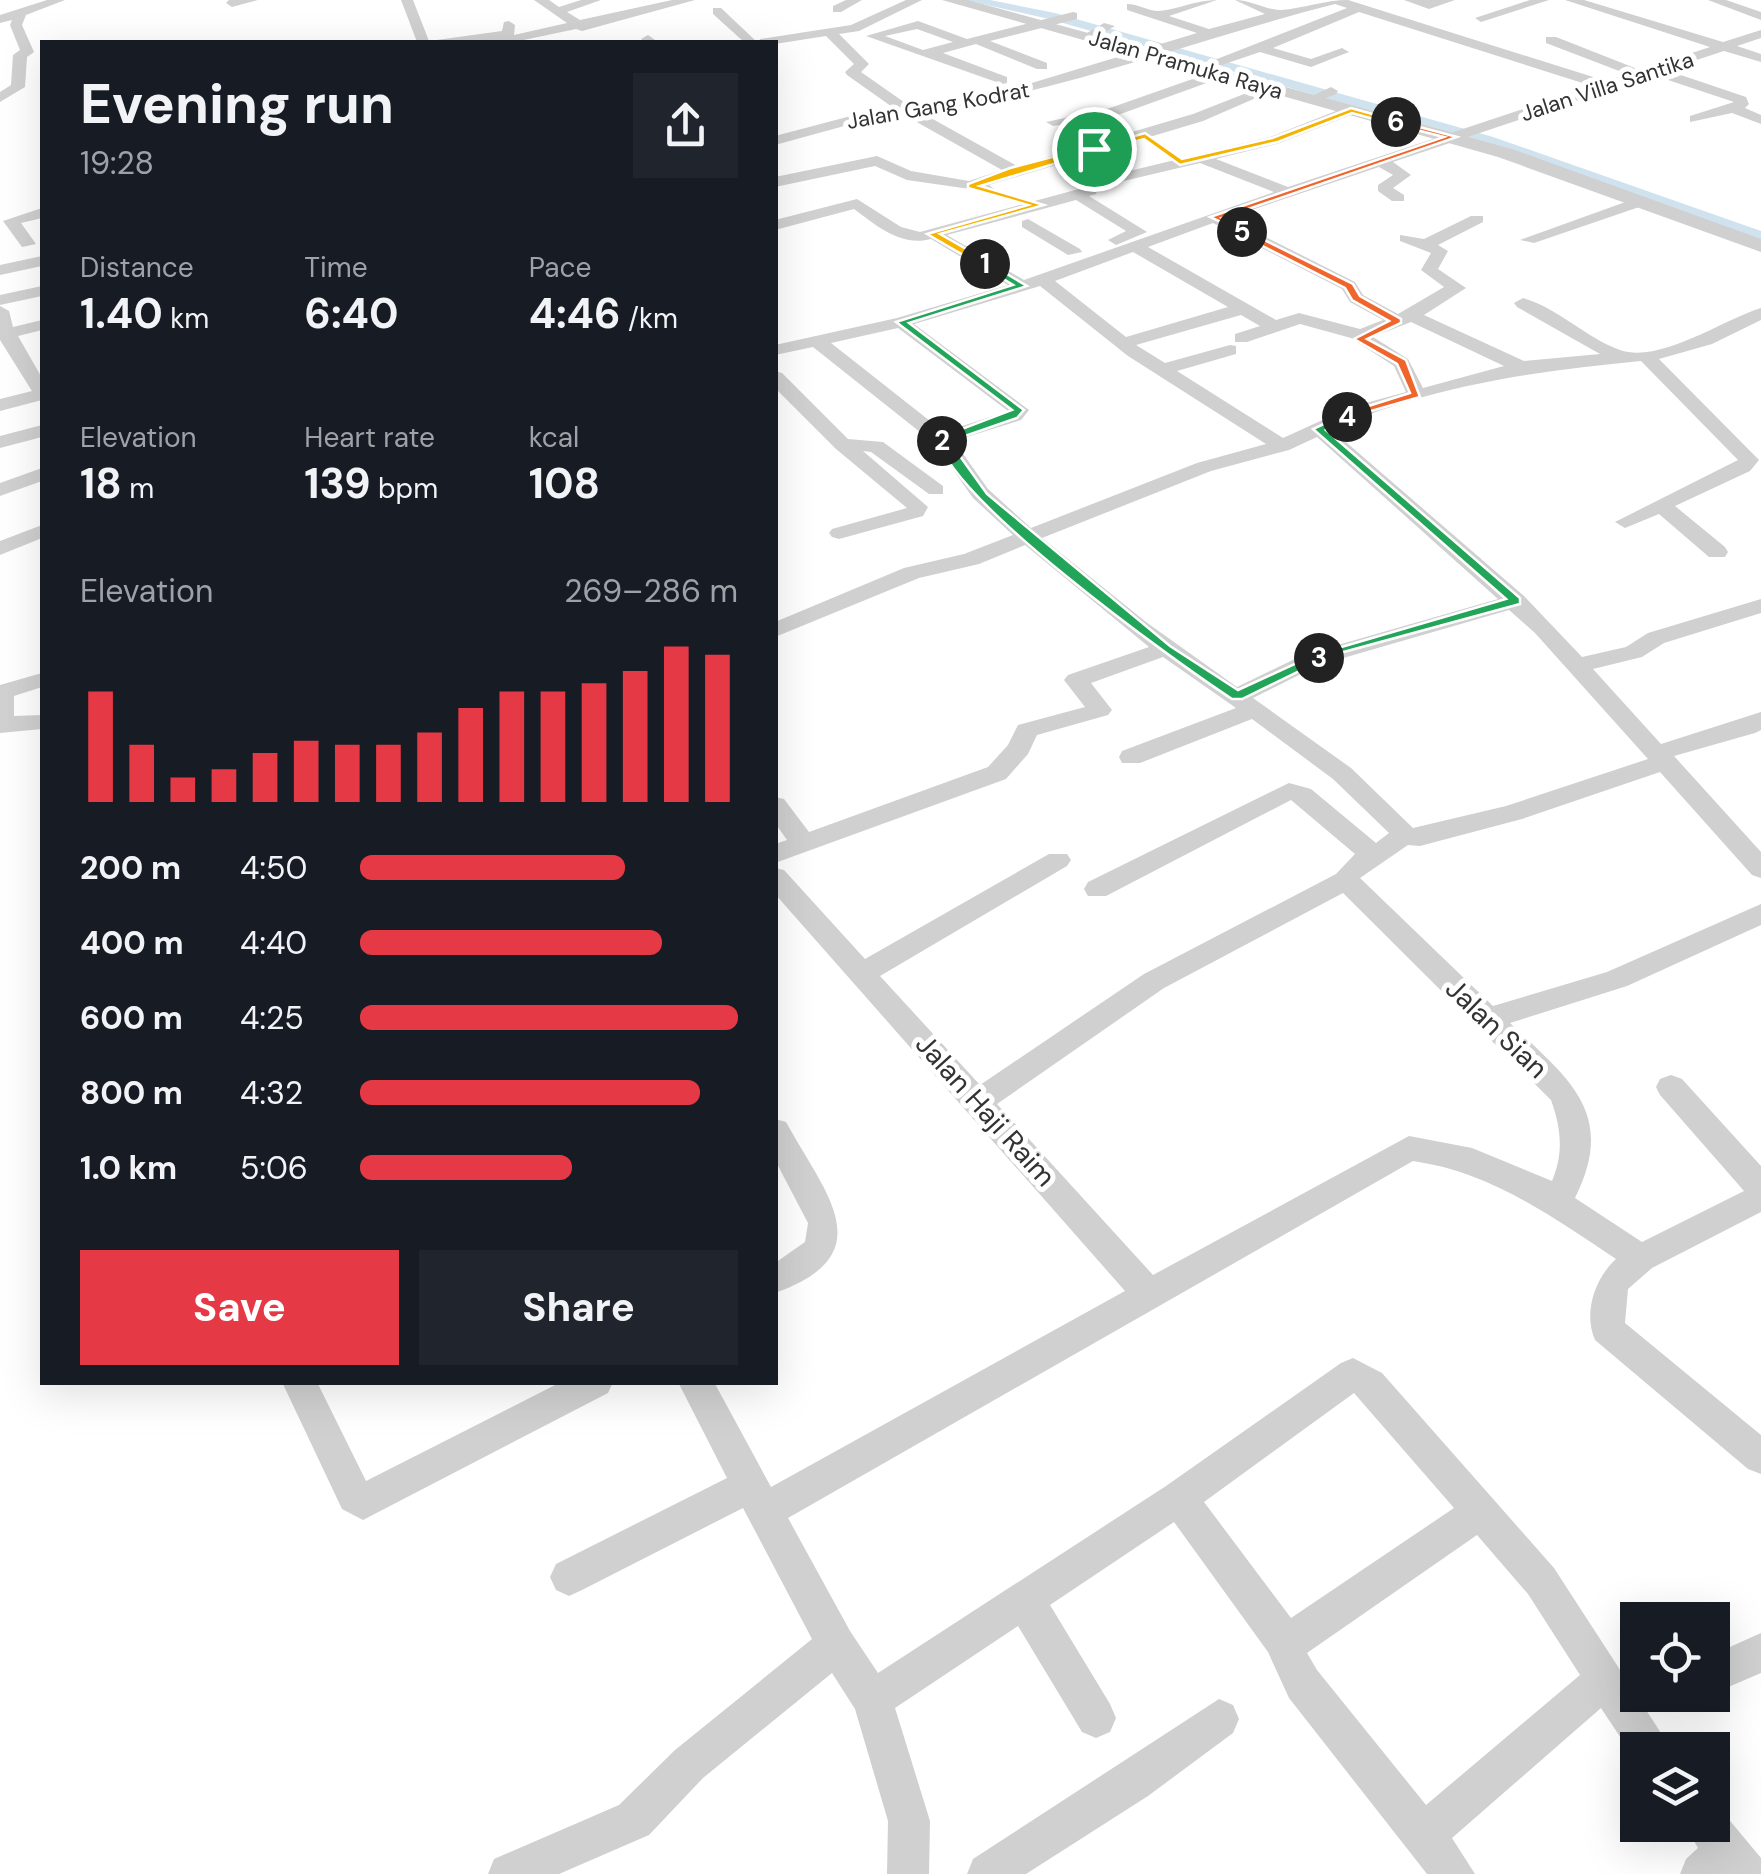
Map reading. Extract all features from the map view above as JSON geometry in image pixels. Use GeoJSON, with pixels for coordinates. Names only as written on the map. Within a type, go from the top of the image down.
{"type":"FeatureCollection","features":[{"type":"Feature","properties":{"kind":"street"},"geometry":{"type":"LineString","coordinates":[[20,14],[16,25],[27,52],[20,55],[12,54],[0,22],[20,14],[58,0]]}},
{"type":"Feature","properties":{"kind":"street"},"geometry":{"type":"LineString","coordinates":[[232,3],[252,0]]}},
{"type":"Feature","properties":{"kind":"street"},"geometry":{"type":"LineString","coordinates":[[407,0],[422,40]]}},
{"type":"Feature","properties":{"kind":"street"},"geometry":{"type":"LineString","coordinates":[[540,0],[582,27]]}},
{"type":"Feature","properties":{"kind":"street"},"geometry":{"type":"LineString","coordinates":[[557,11],[595,0]]}},
{"type":"Feature","properties":{"kind":"street"},"geometry":{"type":"LineString","coordinates":[[511,40],[688,0]]}},
{"type":"Feature","properties":{"kind":"street"},"geometry":{"type":"LineString","coordinates":[[837,8],[856,0]]}},
{"type":"Feature","properties":{"kind":"street"},"geometry":{"type":"LineString","coordinates":[[778,40],[854,28],[916,0]]}},
{"type":"Feature","properties":{"kind":"street","name":"Jalan Pramuka Raya"},"geometry":{"type":"LineString","coordinates":[[950,0],[1057,21],[1272,88],[1322,95],[1351,110],[1462,134],[1761,246]]}},
{"type":"Feature","properties":{"kind":"street"},"geometry":{"type":"LineString","coordinates":[[1154,16],[1211,0]]}},
{"type":"Feature","properties":{"kind":"street"},"geometry":{"type":"LineString","coordinates":[[1241,0],[1282,16]]}},
{"type":"Feature","properties":{"kind":"street"},"geometry":{"type":"LineString","coordinates":[[1335,0],[1606,86]]}},
{"type":"Feature","properties":{"kind":"street","name":"Jalan Gang Kodrat"},"geometry":{"type":"LineString","coordinates":[[779,136],[847,120],[979,102],[1335,0]]}},
{"type":"Feature","properties":{"kind":"street"},"geometry":{"type":"LineString","coordinates":[[1410,0],[1429,5],[1449,0]]}},
{"type":"Feature","properties":{"kind":"street"},"geometry":{"type":"LineString","coordinates":[[1488,0],[1511,8]]}},
{"type":"Feature","properties":{"kind":"street"},"geometry":{"type":"LineString","coordinates":[[1481,18],[1543,0]]}},
{"type":"Feature","properties":{"kind":"street"},"geometry":{"type":"LineString","coordinates":[[1572,0],[1761,58]]}},
{"type":"Feature","properties":{"kind":"street"},"geometry":{"type":"LineString","coordinates":[[1714,0],[1761,16]]}},
{"type":"Feature","properties":{"kind":"street"},"geometry":{"type":"LineString","coordinates":[[1607,11],[1634,4]]}},
{"type":"Feature","properties":{"kind":"street"},"geometry":{"type":"LineString","coordinates":[[1131,7],[1209,33]]}},
{"type":"Feature","properties":{"kind":"street"},"geometry":{"type":"LineString","coordinates":[[1053,122],[1110,113],[1359,7]]}},
{"type":"Feature","properties":{"kind":"street"},"geometry":{"type":"LineString","coordinates":[[717,11],[749,40]]}},
{"type":"Feature","properties":{"kind":"street"},"geometry":{"type":"LineString","coordinates":[[1042,66],[974,42],[910,24],[872,36],[922,54],[932,53],[974,42],[1057,21]]}},
{"type":"Feature","properties":{"kind":"street"},"geometry":{"type":"LineString","coordinates":[[455,40],[504,35],[510,31],[508,22]]}},
{"type":"Feature","properties":{"kind":"street"},"geometry":{"type":"LineString","coordinates":[[829,32],[862,64],[852,72],[908,112],[1013,170]]}},
{"type":"Feature","properties":{"kind":"street","name":"Jalan Villa Santika"},"geometry":{"type":"LineString","coordinates":[[778,349],[901,322],[1043,280],[1214,217],[1761,34]]}},
{"type":"Feature","properties":{"kind":"street"},"geometry":{"type":"LineString","coordinates":[[1551,40],[1737,104],[1761,120]]}},
{"type":"Feature","properties":{"kind":"street"},"geometry":{"type":"LineString","coordinates":[[1260,48],[1311,63],[1342,52]]}},
{"type":"Feature","properties":{"kind":"street"},"geometry":{"type":"LineString","coordinates":[[932,53],[1002,80]]}},
{"type":"Feature","properties":{"kind":"street"},"geometry":{"type":"LineString","coordinates":[[0,98],[18,88],[20,55]]}},
{"type":"Feature","properties":{"kind":"street"},"geometry":{"type":"LineString","coordinates":[[952,87],[979,102]]}},
{"type":"Feature","properties":{"kind":"street"},"geometry":{"type":"LineString","coordinates":[[1002,273],[1139,232],[1087,195],[1086,188],[1272,88]]}},
{"type":"Feature","properties":{"kind":"street"},"geometry":{"type":"LineString","coordinates":[[1028,90],[1045,99],[1056,98]]}},
{"type":"Feature","properties":{"kind":"street"},"geometry":{"type":"LineString","coordinates":[[1694,120],[1761,94]]}},
{"type":"Feature","properties":{"kind":"street"},"geometry":{"type":"LineString","coordinates":[[1082,102],[1110,113],[1163,149],[1200,158],[1290,192]]}},
{"type":"Feature","properties":{"kind":"street"},"geometry":{"type":"LineString","coordinates":[[1200,158],[1275,140],[1351,110]]}},
{"type":"Feature","properties":{"kind":"street"},"geometry":{"type":"LineString","coordinates":[[1275,140],[1292,147]]}},
{"type":"Feature","properties":{"kind":"street"},"geometry":{"type":"LineString","coordinates":[[971,186],[1013,170],[1163,149]]}},
{"type":"Feature","properties":{"kind":"street"},"geometry":{"type":"LineString","coordinates":[[778,181],[876,161],[906,175],[971,186],[1039,205]]}},
{"type":"Feature","properties":{"kind":"street"},"geometry":{"type":"LineString","coordinates":[[1382,162],[1403,175],[1383,188],[1398,198]]}},
{"type":"Feature","properties":{"kind":"street"},"geometry":{"type":"LineString","coordinates":[[835,191],[906,236],[932,234],[1087,195],[1165,234]]}},
{"type":"Feature","properties":{"kind":"street"},"geometry":{"type":"LineString","coordinates":[[1528,240],[1642,201]]}},
{"type":"Feature","properties":{"kind":"street"},"geometry":{"type":"LineString","coordinates":[[778,224],[856,204]]}},
{"type":"Feature","properties":{"kind":"street"},"geometry":{"type":"LineString","coordinates":[[28,244],[10,222],[40,214]]}},
{"type":"Feature","properties":{"kind":"street"},"geometry":{"type":"LineString","coordinates":[[1214,217],[1349,286],[1356,298],[1520,367]]}},
{"type":"Feature","properties":{"kind":"street"},"geometry":{"type":"LineString","coordinates":[[1425,245],[1477,219]]}},
{"type":"Feature","properties":{"kind":"street"},"geometry":{"type":"LineString","coordinates":[[1028,224],[1074,252]]}},
{"type":"Feature","properties":{"kind":"street"},"geometry":{"type":"LineString","coordinates":[[932,234],[1022,286]]}},
{"type":"Feature","properties":{"kind":"street"},"geometry":{"type":"LineString","coordinates":[[1162,370],[1301,318],[1361,335],[1405,318],[1430,299],[1458,288],[1429,270],[1440,251],[1406,238]]}},
{"type":"Feature","properties":{"kind":"street"},"geometry":{"type":"LineString","coordinates":[[1134,246],[1274,326]]}},
{"type":"Feature","properties":{"kind":"street"},"geometry":{"type":"LineString","coordinates":[[0,270],[40,261]]}},
{"type":"Feature","properties":{"kind":"street"},"geometry":{"type":"LineString","coordinates":[[1043,280],[1162,370],[1282,446]]}},
{"type":"Feature","properties":{"kind":"street"},"geometry":{"type":"LineString","coordinates":[[0,300],[40,291]]}},
{"type":"Feature","properties":{"kind":"street"},"geometry":{"type":"LineString","coordinates":[[1523,304],[1621,358]]}},
{"type":"Feature","properties":{"kind":"street"},"geometry":{"type":"LineString","coordinates":[[1123,342],[1245,308]]}},
{"type":"Feature","properties":{"kind":"street"},"geometry":{"type":"LineString","coordinates":[[778,629],[912,573],[971,558],[1204,467],[1282,446],[1358,412],[1520,367],[1646,356],[1685,348],[1761,313]]}},
{"type":"Feature","properties":{"kind":"street"},"geometry":{"type":"LineString","coordinates":[[901,322],[1018,410],[1014,416],[941,439]]}},
{"type":"Feature","properties":{"kind":"street"},"geometry":{"type":"LineString","coordinates":[[2,325],[40,325]]}},
{"type":"Feature","properties":{"kind":"street"},"geometry":{"type":"LineString","coordinates":[[2,325],[33,363],[40,387]]}},
{"type":"Feature","properties":{"kind":"street"},"geometry":{"type":"LineString","coordinates":[[778,329],[806,343],[941,439],[965,466],[983,496],[1029,536],[1165,649],[1247,702],[1344,776],[1399,827],[1403,836]]}},
{"type":"Feature","properties":{"kind":"street"},"geometry":{"type":"LineString","coordinates":[[1361,335],[1359,339],[1402,362],[1416,394]]}},
{"type":"Feature","properties":{"kind":"street"},"geometry":{"type":"LineString","coordinates":[[1625,522],[1742,467],[1749,460],[1646,356]]}},
{"type":"Feature","properties":{"kind":"street"},"geometry":{"type":"LineString","coordinates":[[0,370],[33,363]]}},
{"type":"Feature","properties":{"kind":"street"},"geometry":{"type":"LineString","coordinates":[[778,380],[843,445],[918,510],[839,533]]}},
{"type":"Feature","properties":{"kind":"street"},"geometry":{"type":"LineString","coordinates":[[0,405],[40,395]]}},
{"type":"Feature","properties":{"kind":"street"},"geometry":{"type":"LineString","coordinates":[[1319,429],[1516,601],[1580,665],[1761,869]]}},
{"type":"Feature","properties":{"kind":"street"},"geometry":{"type":"LineString","coordinates":[[0,442],[40,432]]}},
{"type":"Feature","properties":{"kind":"street"},"geometry":{"type":"LineString","coordinates":[[843,445],[876,446],[936,490]]}},
{"type":"Feature","properties":{"kind":"street"},"geometry":{"type":"LineString","coordinates":[[0,490],[40,475]]}},
{"type":"Feature","properties":{"kind":"street"},"geometry":{"type":"LineString","coordinates":[[1661,504],[1717,552]]}},
{"type":"Feature","properties":{"kind":"street"},"geometry":{"type":"LineString","coordinates":[[0,549],[40,533]]}},
{"type":"Feature","properties":{"kind":"street"},"geometry":{"type":"LineString","coordinates":[[1130,757],[1247,702],[1311,660],[1516,601]]}},
{"type":"Feature","properties":{"kind":"street"},"geometry":{"type":"LineString","coordinates":[[1580,665],[1634,652],[1656,638],[1761,606]]}},
{"type":"Feature","properties":{"kind":"street"},"geometry":{"type":"LineString","coordinates":[[778,853],[997,773],[1019,748],[1027,730],[1100,710],[1076,680],[1165,649]]}},
{"type":"Feature","properties":{"kind":"street"},"geometry":{"type":"LineString","coordinates":[[40,681],[2,692],[1,724],[40,722]]}},
{"type":"Feature","properties":{"kind":"street"},"geometry":{"type":"LineString","coordinates":[[978,1102],[1154,981],[1346,880],[1354,864],[1403,836],[1420,837],[1513,812],[1761,720]]}},
{"type":"Feature","properties":{"kind":"street"},"geometry":{"type":"LineString","coordinates":[[1097,889],[1289,791],[1302,795],[1372,855]]}},
{"type":"Feature","properties":{"kind":"street"},"geometry":{"type":"LineString","coordinates":[[778,809],[803,843]]}},
{"type":"Feature","properties":{"kind":"street"},"geometry":{"type":"LineString","coordinates":[[863,973],[1058,860]]}},
{"type":"Feature","properties":{"kind":"street","name":"Jalan Sian"},"geometry":{"type":"LineString","coordinates":[[1346,880],[1564,1094],[1575,1123],[1576,1165],[1556,1204]]}},
{"type":"Feature","properties":{"kind":"street","name":"Jalan Haji Raim"},"geometry":{"type":"LineString","coordinates":[[778,884],[822,927],[1149,1294]]}},
{"type":"Feature","properties":{"kind":"street"},"geometry":{"type":"LineString","coordinates":[[1487,1019],[1617,979],[1761,914]]}},
{"type":"Feature","properties":{"kind":"street"},"geometry":{"type":"LineString","coordinates":[[1670,1088],[1761,1188]]}},
{"type":"Feature","properties":{"kind":"street"},"geometry":{"type":"LineString","coordinates":[[778,1137],[824,1224],[825,1238],[816,1257],[778,1278]]}},
{"type":"Feature","properties":{"kind":"street"},"geometry":{"type":"LineString","coordinates":[[569,1577],[759,1497],[1149,1294],[1409,1148],[1446,1150],[1521,1180],[1640,1258]]}},
{"type":"Feature","properties":{"kind":"street"},"geometry":{"type":"LineString","coordinates":[[1761,1197],[1640,1258],[1612,1283],[1607,1329],[1761,1456]]}},
{"type":"Feature","properties":{"kind":"street"},"geometry":{"type":"LineString","coordinates":[[872,1700],[1179,1498],[1353,1374],[1370,1384],[1540,1580],[1640,1732]]}},
{"type":"Feature","properties":{"kind":"street"},"geometry":{"type":"LineString","coordinates":[[301,1385],[355,1498],[363,1502],[590,1385]]}},
{"type":"Feature","properties":{"kind":"street"},"geometry":{"type":"LineString","coordinates":[[697,1385],[836,1646],[872,1700],[909,1821],[909,1873]]}},
{"type":"Feature","properties":{"kind":"street"},"geometry":{"type":"LineString","coordinates":[[1179,1498],[1286,1644],[1290,1662],[1303,1684],[1454,1874]]}},
{"type":"Feature","properties":{"kind":"street"},"geometry":{"type":"LineString","coordinates":[[1286,1644],[1482,1510]]}},
{"type":"Feature","properties":{"kind":"street"},"geometry":{"type":"LineString","coordinates":[[1024,1599],[1096,1718]]}},
{"type":"Feature","properties":{"kind":"street"},"geometry":{"type":"LineString","coordinates":[[510,1874],[634,1820],[689,1764],[836,1646]]}},
{"type":"Feature","properties":{"kind":"street"},"geometry":{"type":"LineString","coordinates":[[1730,1667],[1761,1653]]}},
{"type":"Feature","properties":{"kind":"street"},"geometry":{"type":"LineString","coordinates":[[1423,1835],[1605,1679]]}},
{"type":"Feature","properties":{"kind":"street"},"geometry":{"type":"LineString","coordinates":[[988,1874],[1133,1781],[1219,1718]]}},
{"type":"Feature","properties":{"kind":"waterway"},"geometry":{"type":"LineString","coordinates":[[971,0],[1051,16],[1488,140],[1761,236]]}},
{"type":"Feature","properties":{"kind":"route"},"geometry":{"type":"LineString","coordinates":[[1351,110],[1453,137],[1214,217],[1349,286],[1356,298],[1397,321],[1358,336],[1402,362],[1416,394],[1319,429],[1516,601],[1311,660],[1237,696],[1165,649],[983,496],[965,466],[941,439],[1014,416],[1018,410],[901,322],[1022,286],[932,234],[1039,205],[971,186],[1013,170],[1094,149],[1145,136],[1180,162],[1275,140],[1351,110]]}}]}
